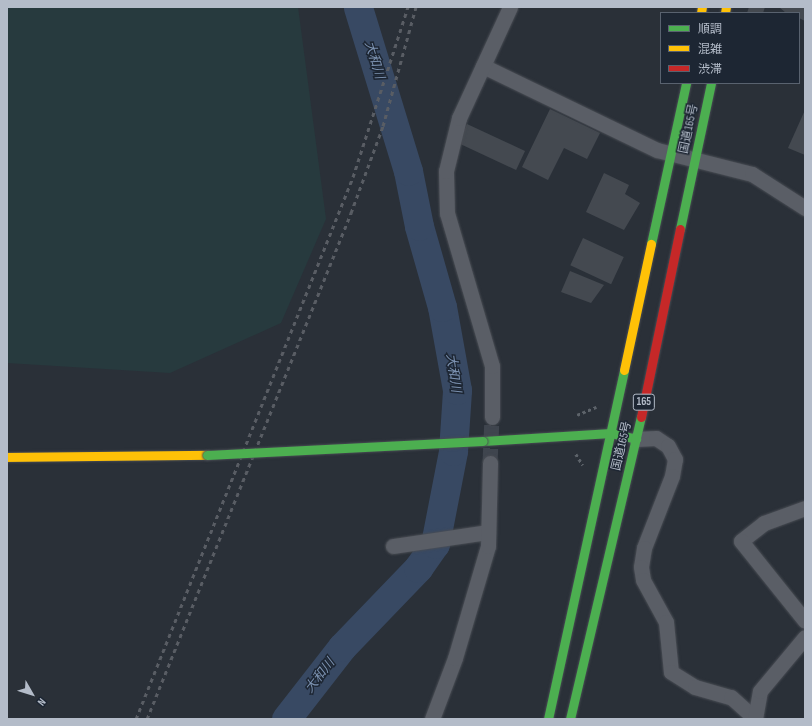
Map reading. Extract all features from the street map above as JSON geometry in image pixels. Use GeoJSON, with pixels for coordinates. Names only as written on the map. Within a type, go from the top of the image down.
{"type":"FeatureCollection","features":[{"type":"Feature","properties":{"kind":"main road","name":"国道165号"},"geometry":{"type":"LineString","coordinates":[[548,719],[686,84]]}},
{"type":"Feature","properties":{"kind":"main road","name":"国道165号"},"geometry":{"type":"LineString","coordinates":[[570,719],[636,439],[711,84]]}},
{"type":"Feature","properties":{"kind":"main road"},"geometry":{"type":"LineString","coordinates":[[7,457],[207,455],[483,442],[611,433],[636,439]]}},
{"type":"Feature","properties":{"kind":"street"},"geometry":{"type":"LineString","coordinates":[[492,417],[492,366],[447,213],[446,171],[459,118],[510,7]]}},
{"type":"Feature","properties":{"kind":"street"},"geometry":{"type":"LineString","coordinates":[[484,66],[670,154],[752,174],[805,208]]}},
{"type":"Feature","properties":{"kind":"street"},"geometry":{"type":"LineString","coordinates":[[636,439],[656,438],[668,446],[675,458],[672,476],[644,548],[641,566],[643,580],[666,622],[671,672],[695,687],[731,697],[755,718]]}},
{"type":"Feature","properties":{"kind":"street"},"geometry":{"type":"LineString","coordinates":[[432,719],[455,658],[488,546],[490,463]]}},
{"type":"Feature","properties":{"kind":"street"},"geometry":{"type":"LineString","coordinates":[[805,508],[764,523],[741,541],[805,621]]}},
{"type":"Feature","properties":{"kind":"street"},"geometry":{"type":"LineString","coordinates":[[393,546],[488,532]]}},
{"type":"Feature","properties":{"kind":"street"},"geometry":{"type":"LineString","coordinates":[[755,718],[760,692],[805,637]]}},
{"type":"Feature","properties":{"kind":"path"},"geometry":{"type":"LineString","coordinates":[[572,417],[603,402]]}},
{"type":"Feature","properties":{"kind":"path"},"geometry":{"type":"LineString","coordinates":[[573,451],[587,472]]}},
{"type":"Feature","properties":{"kind":"green space"},"geometry":{"type":"Polygon","coordinates":[[[7,7],[298,7],[326,219],[281,323],[170,373],[7,363],[7,7]]]}},
{"type":"Feature","properties":{"kind":"building"},"geometry":{"type":"Polygon","coordinates":[[[749,7],[765,7],[763,12],[747,12],[749,7]]]}},
{"type":"Feature","properties":{"kind":"building"},"geometry":{"type":"Polygon","coordinates":[[[779,7],[805,7],[805,21],[800,18],[800,12],[785,12],[779,7]]]}},
{"type":"Feature","properties":{"kind":"building"},"geometry":{"type":"Polygon","coordinates":[[[550,109],[600,133],[587,159],[564,148],[548,180],[522,167],[550,109]]]}},
{"type":"Feature","properties":{"kind":"building"},"geometry":{"type":"Polygon","coordinates":[[[805,110],[805,155],[788,148],[805,110]]]}},
{"type":"Feature","properties":{"kind":"building"},"geometry":{"type":"Polygon","coordinates":[[[467,124],[525,151],[516,170],[458,143],[467,124]]]}},
{"type":"Feature","properties":{"kind":"building"},"geometry":{"type":"Polygon","coordinates":[[[604,173],[629,185],[625,194],[640,203],[624,230],[586,212],[604,173]]]}},
{"type":"Feature","properties":{"kind":"building"},"geometry":{"type":"Polygon","coordinates":[[[583,238],[624,257],[611,284],[570,265],[583,238]]]}},
{"type":"Feature","properties":{"kind":"building"},"geometry":{"type":"Polygon","coordinates":[[[570,271],[604,285],[591,303],[561,292],[570,271]]]}},
{"type":"Feature","properties":{"kind":"waterway","name":"大和川"},"geometry":{"type":"LineString","coordinates":[[286,719],[342,647],[418,568],[435,544],[453,451],[457,390],[442,307],[419,226],[408,171],[358,7]]}},
{"type":"Feature","properties":{"kind":"tunnel"},"geometry":{"type":"LineString","coordinates":[[490,463],[492,417]]}},
{"type":"Feature","properties":{"kind":"railway"},"geometry":{"type":"LineString","coordinates":[[136,719],[353,177],[408,7]]}},
{"type":"Feature","properties":{"kind":"railway"},"geometry":{"type":"LineString","coordinates":[[147,719],[351,213],[383,126],[416,7]]}},
{"type":"Feature","properties":{"kind":"traffic: fast"},"geometry":{"type":"LineString","coordinates":[[651,244],[686,84]]}},
{"type":"Feature","properties":{"kind":"traffic: fast"},"geometry":{"type":"LineString","coordinates":[[680,229],[711,84]]}},
{"type":"Feature","properties":{"kind":"traffic: fast"},"geometry":{"type":"LineString","coordinates":[[548,719],[624,370]]}},
{"type":"Feature","properties":{"kind":"traffic: fast"},"geometry":{"type":"LineString","coordinates":[[570,719],[641,417]]}},
{"type":"Feature","properties":{"kind":"traffic: fast"},"geometry":{"type":"LineString","coordinates":[[483,441],[611,433],[636,439]]}},
{"type":"Feature","properties":{"kind":"traffic: fast"},"geometry":{"type":"LineString","coordinates":[[207,455],[483,441]]}},
{"type":"Feature","properties":{"kind":"traffic: slow"},"geometry":{"type":"LineString","coordinates":[[701,12],[702,7]]}},
{"type":"Feature","properties":{"kind":"traffic: slow"},"geometry":{"type":"LineString","coordinates":[[725,12],[726,7]]}},
{"type":"Feature","properties":{"kind":"traffic: slow"},"geometry":{"type":"LineString","coordinates":[[624,370],[651,244]]}},
{"type":"Feature","properties":{"kind":"traffic: slow"},"geometry":{"type":"LineString","coordinates":[[7,457],[207,455]]}},
{"type":"Feature","properties":{"kind":"traffic: jam"},"geometry":{"type":"LineString","coordinates":[[641,417],[680,229]]}}]}
